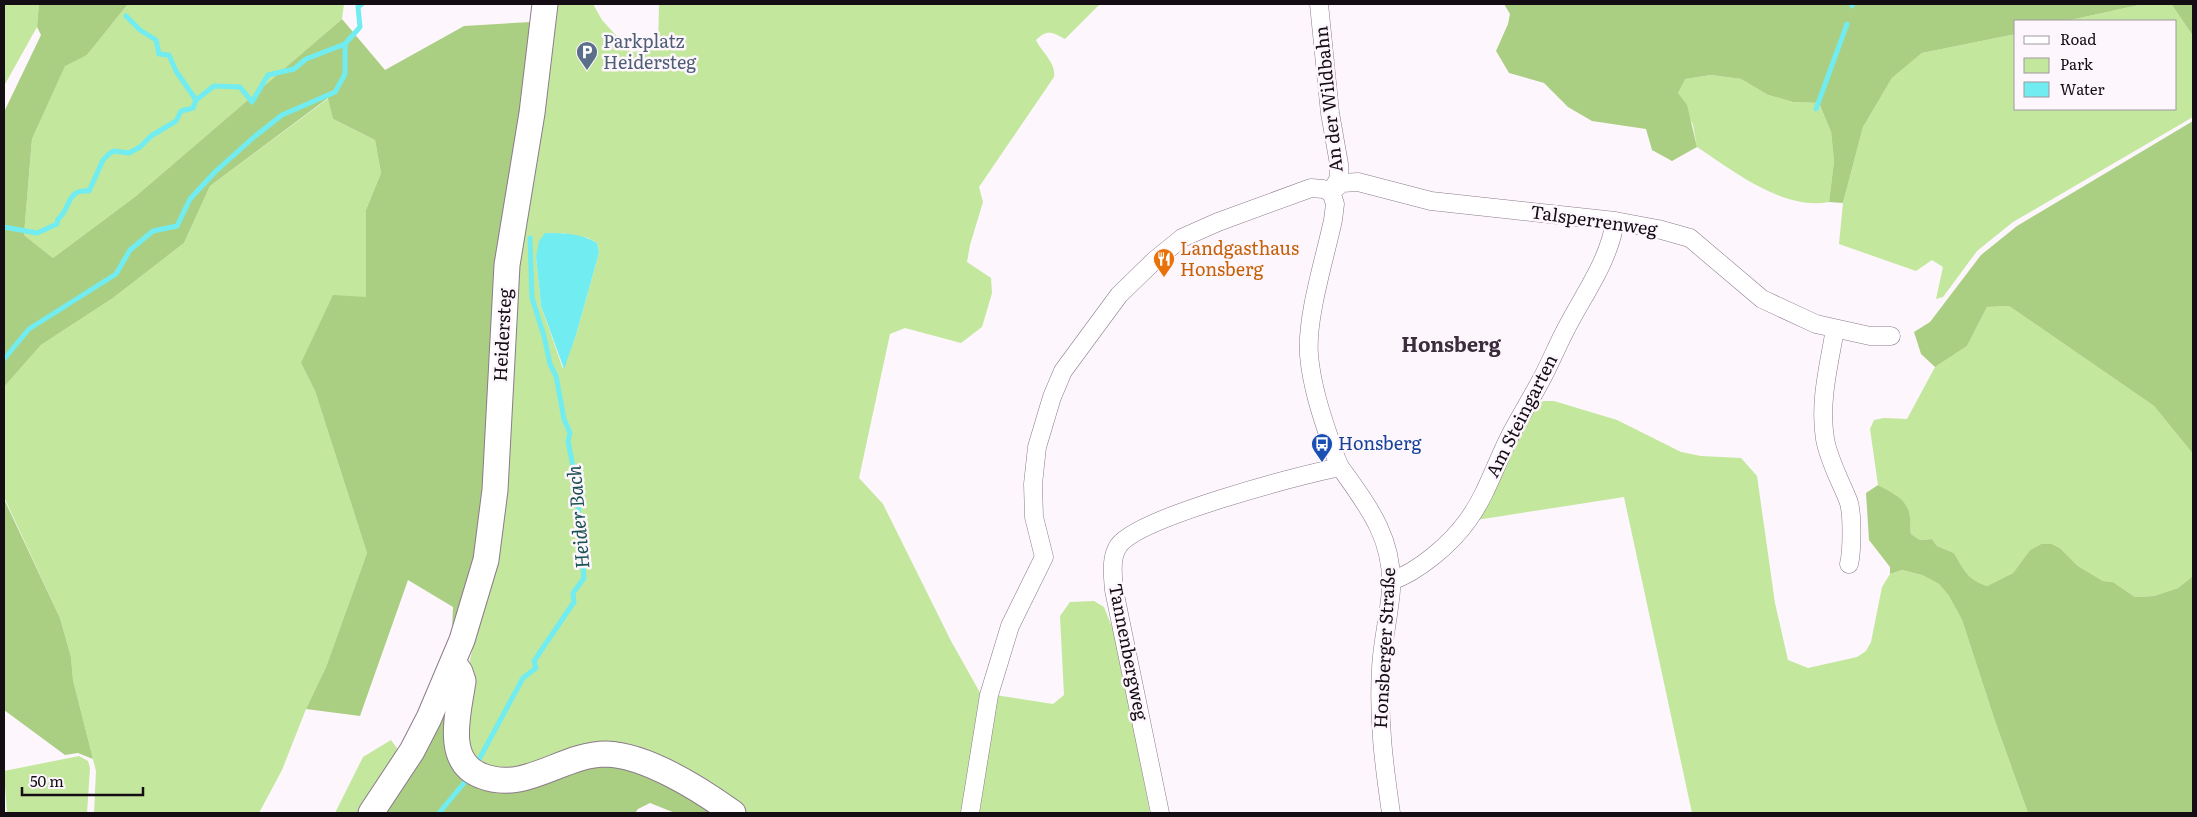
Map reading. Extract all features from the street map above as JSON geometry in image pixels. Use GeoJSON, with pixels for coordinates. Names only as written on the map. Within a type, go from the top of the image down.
{"type":"FeatureCollection","features":[{"type":"Feature","properties":{"kind":"main road","name":"Heidersteg"},"geometry":{"type":"LineString","coordinates":[[370,813],[412,751],[429,718],[453,662],[474,602],[486,560],[492,525],[507,264],[532,113],[545,4]]}},
{"type":"Feature","properties":{"kind":"main road"},"geometry":{"type":"LineString","coordinates":[[453,662],[460,672],[463,681],[457,746],[460,757],[473,772],[500,781],[514,781],[591,756],[616,755],[662,770],[733,813]]}},
{"type":"Feature","properties":{"kind":"street","name":"An der Wildbahn"},"geometry":{"type":"LineString","coordinates":[[1319,4],[1330,113],[1339,164],[1339,178],[1331,192]]}},
{"type":"Feature","properties":{"kind":"street","name":"Talsperrenweg"},"geometry":{"type":"LineString","coordinates":[[1331,192],[1342,183],[1358,182],[1431,201],[1615,221],[1658,229],[1690,238],[1762,299],[1816,324],[1870,336],[1891,336]]}},
{"type":"Feature","properties":{"kind":"street"},"geometry":{"type":"LineString","coordinates":[[970,813],[989,696],[1010,626],[1044,557],[1034,517],[1033,484],[1037,447],[1052,396],[1063,371],[1119,295],[1155,260],[1182,238],[1218,222],[1311,188],[1324,189],[1331,192]]}},
{"type":"Feature","properties":{"kind":"street","name":"Honsberger Straße"},"geometry":{"type":"LineString","coordinates":[[1331,192],[1335,204],[1333,220],[1310,325],[1309,353],[1312,382],[1340,467],[1376,519],[1388,556],[1391,581],[1381,669],[1380,727],[1391,813]]}},
{"type":"Feature","properties":{"kind":"street","name":"Am Steingarten"},"geometry":{"type":"LineString","coordinates":[[1391,581],[1406,576],[1416,569],[1448,541],[1468,520],[1512,432],[1590,289],[1612,238],[1615,221]]}},
{"type":"Feature","properties":{"kind":"street"},"geometry":{"type":"LineString","coordinates":[[1835,329],[1822,414],[1825,441],[1836,476],[1849,502],[1851,553],[1848,564]]}},
{"type":"Feature","properties":{"kind":"street","name":"Tannenbergweg"},"geometry":{"type":"LineString","coordinates":[[1160,813],[1114,590],[1113,572],[1118,547],[1127,537],[1164,520],[1298,476],[1340,467]]}},
{"type":"Feature","properties":{"kind":"green space"},"geometry":{"type":"Polygon","coordinates":[[[4,4],[39,4],[37,27],[4,86],[4,4]]]}},
{"type":"Feature","properties":{"kind":"green space"},"geometry":{"type":"Polygon","coordinates":[[[39,4],[128,4],[87,55],[65,66],[32,139],[24,235],[53,258],[136,196],[342,19],[385,70],[464,26],[531,22],[484,525],[451,651],[453,607],[408,580],[360,716],[306,709],[326,667],[367,553],[315,391],[301,363],[333,295],[366,297],[366,210],[381,173],[375,140],[333,119],[328,98],[210,186],[184,243],[113,298],[41,345],[4,387],[4,112],[41,35],[37,27],[39,4]]]}},
{"type":"Feature","properties":{"kind":"green space"},"geometry":{"type":"Polygon","coordinates":[[[128,4],[344,4],[342,19],[136,196],[53,258],[24,235],[32,139],[65,65],[87,55],[128,4]]]}},
{"type":"Feature","properties":{"kind":"green space"},"geometry":{"type":"Polygon","coordinates":[[[554,4],[593,4],[602,20],[631,52],[658,49],[659,4],[1100,4],[1065,39],[1047,33],[1036,40],[1051,62],[1054,77],[979,187],[983,202],[967,262],[991,278],[992,293],[982,327],[961,343],[905,328],[890,334],[859,478],[883,504],[951,641],[983,698],[966,813],[738,813],[468,764],[467,672],[494,560],[512,311],[554,4]],[[562,233],[536,257],[541,306],[563,369],[576,335],[599,253],[597,243],[588,238],[562,233]]]}},
{"type":"Feature","properties":{"kind":"green space"},"geometry":{"type":"Polygon","coordinates":[[[1504,4],[2193,4],[2193,36],[2172,5],[2139,5],[2071,20],[2014,20],[2014,34],[1922,53],[1892,78],[1863,127],[1843,203],[1829,202],[1834,161],[1831,132],[1819,103],[1793,102],[1768,95],[1741,79],[1711,75],[1685,79],[1678,93],[1687,105],[1697,147],[1672,161],[1652,150],[1646,129],[1592,121],[1568,107],[1544,83],[1509,73],[1496,51],[1508,24],[1510,14],[1504,4]]]}},
{"type":"Feature","properties":{"kind":"green space"},"geometry":{"type":"Polygon","coordinates":[[[2139,5],[2172,5],[2193,36],[2193,117],[2013,222],[1977,251],[1943,297],[1936,299],[1943,267],[1932,260],[1916,271],[1839,244],[1843,203],[1863,127],[1892,78],[1922,53],[2014,34],[2014,110],[2177,110],[2177,20],[2071,20],[2139,5]]]}},
{"type":"Feature","properties":{"kind":"green space"},"geometry":{"type":"Polygon","coordinates":[[[1711,75],[1741,79],[1768,95],[1793,102],[1819,103],[1831,132],[1834,161],[1829,202],[1794,201],[1777,195],[1743,177],[1697,147],[1693,125],[1678,93],[1684,79],[1711,75]]]}},
{"type":"Feature","properties":{"kind":"green space"},"geometry":{"type":"Polygon","coordinates":[[[329,98],[333,119],[375,140],[381,173],[366,210],[366,297],[301,363],[315,391],[367,553],[326,667],[306,709],[282,770],[259,813],[94,813],[96,771],[73,680],[71,657],[60,618],[4,497],[4,387],[41,345],[113,298],[184,243],[210,186],[329,98]]]}},
{"type":"Feature","properties":{"kind":"green space"},"geometry":{"type":"Polygon","coordinates":[[[2193,121],[2193,454],[2154,406],[2009,306],[1987,307],[1967,346],[1935,367],[1921,354],[1914,332],[1930,322],[1981,255],[2017,226],[2193,121]]]}},
{"type":"Feature","properties":{"kind":"green space"},"geometry":{"type":"Polygon","coordinates":[[[2009,306],[2154,406],[2193,454],[2193,576],[2178,588],[2154,596],[2135,597],[2113,582],[2103,581],[2078,566],[2060,548],[2052,544],[2041,544],[2030,550],[2013,573],[1987,586],[1970,577],[1954,553],[1937,546],[1932,539],[1920,540],[1911,534],[1910,519],[1896,495],[1878,485],[1870,429],[1874,420],[1884,418],[1907,419],[1935,367],[1967,346],[1987,307],[2009,306]]]}},
{"type":"Feature","properties":{"kind":"green space"},"geometry":{"type":"Polygon","coordinates":[[[1554,401],[1617,420],[1681,452],[1701,456],[1741,458],[1757,476],[1775,603],[1788,660],[1808,668],[1857,657],[1866,651],[1871,642],[1882,587],[1890,574],[1902,570],[1922,575],[1939,584],[1949,596],[1962,620],[2028,813],[1692,813],[1624,497],[1470,521],[1532,403],[1554,401]]]}},
{"type":"Feature","properties":{"kind":"green space"},"geometry":{"type":"Polygon","coordinates":[[[1878,485],[1903,501],[1909,511],[1911,534],[1920,540],[1932,539],[1937,546],[1954,553],[1970,577],[1987,586],[2013,573],[2030,550],[2041,544],[2052,544],[2060,548],[2078,566],[2103,581],[2113,582],[2135,597],[2154,596],[2178,588],[2193,576],[2193,813],[2028,813],[1962,620],[1949,596],[1939,584],[1922,575],[1902,570],[1890,574],[1890,567],[1869,540],[1866,493],[1878,485]]]}},
{"type":"Feature","properties":{"kind":"green space"},"geometry":{"type":"Polygon","coordinates":[[[4,499],[60,618],[71,657],[73,680],[93,759],[78,753],[65,755],[4,710],[4,499]]]}},
{"type":"Feature","properties":{"kind":"green space"},"geometry":{"type":"Polygon","coordinates":[[[1094,601],[1104,607],[1117,640],[1150,813],[971,813],[995,695],[1053,704],[1064,695],[1060,616],[1070,602],[1094,601]]]}},
{"type":"Feature","properties":{"kind":"green space"},"geometry":{"type":"Polygon","coordinates":[[[441,692],[457,734],[476,774],[598,755],[733,813],[675,813],[650,803],[638,809],[635,813],[371,813],[441,692]]]}},
{"type":"Feature","properties":{"kind":"green space"},"geometry":{"type":"Polygon","coordinates":[[[391,740],[405,759],[369,813],[335,813],[363,757],[391,740]]]}},
{"type":"Feature","properties":{"kind":"green space"},"geometry":{"type":"Polygon","coordinates":[[[79,756],[88,761],[90,768],[87,813],[7,813],[4,771],[79,756]]]}},
{"type":"Feature","properties":{"kind":"water"},"geometry":{"type":"Polygon","coordinates":[[[545,233],[585,237],[597,243],[599,253],[576,335],[564,369],[541,306],[536,257],[539,241],[545,233]]]}},
{"type":"Feature","properties":{"kind":"waterway"},"geometry":{"type":"LineString","coordinates":[[4,359],[29,329],[116,274],[130,250],[153,231],[177,226],[190,199],[215,172],[254,137],[282,115],[335,92],[345,74],[345,44],[360,27],[358,7],[362,4]]}},
{"type":"Feature","properties":{"kind":"waterway"},"geometry":{"type":"LineString","coordinates":[[126,16],[140,30],[156,40],[159,54],[169,55],[176,71],[196,100],[214,86],[240,87],[252,102],[268,75],[294,69],[306,59],[345,44]]}},
{"type":"Feature","properties":{"kind":"waterway"},"geometry":{"type":"LineString","coordinates":[[1816,109],[1847,24]]}},
{"type":"Feature","properties":{"kind":"waterway"},"geometry":{"type":"LineString","coordinates":[[4,227],[37,233],[57,224],[58,219],[72,197],[81,191],[89,191],[103,160],[109,154],[114,151],[129,153],[140,147],[151,136],[176,121],[181,111],[193,108],[196,100]]}},
{"type":"Feature","properties":{"kind":"waterway","name":"Heider Bach"},"geometry":{"type":"LineString","coordinates":[[476,765],[523,678],[536,668],[534,661],[574,602],[573,593],[584,578],[576,482],[568,441],[570,433],[564,419],[556,376],[550,364],[544,336],[532,298],[530,238]]}},
{"type":"Feature","properties":{"kind":"waterway","name":"Heider Bach"},"geometry":{"type":"LineString","coordinates":[[439,813],[469,777]]}},
{"type":"Feature","properties":{"kind":"place","name":"Parkplatz Heidersteg"},"geometry":{"type":"Point","coordinates":[587,71]}},
{"type":"Feature","properties":{"kind":"place","name":"Landgasthaus Honsberg"},"geometry":{"type":"Point","coordinates":[1164,278]}},
{"type":"Feature","properties":{"kind":"place","name":"Honsberg"},"geometry":{"type":"Point","coordinates":[1322,463]}},
{"type":"Feature","properties":{"kind":"district","name":"Honsberg"},"geometry":{"type":"Point","coordinates":[1451,345]}}]}
